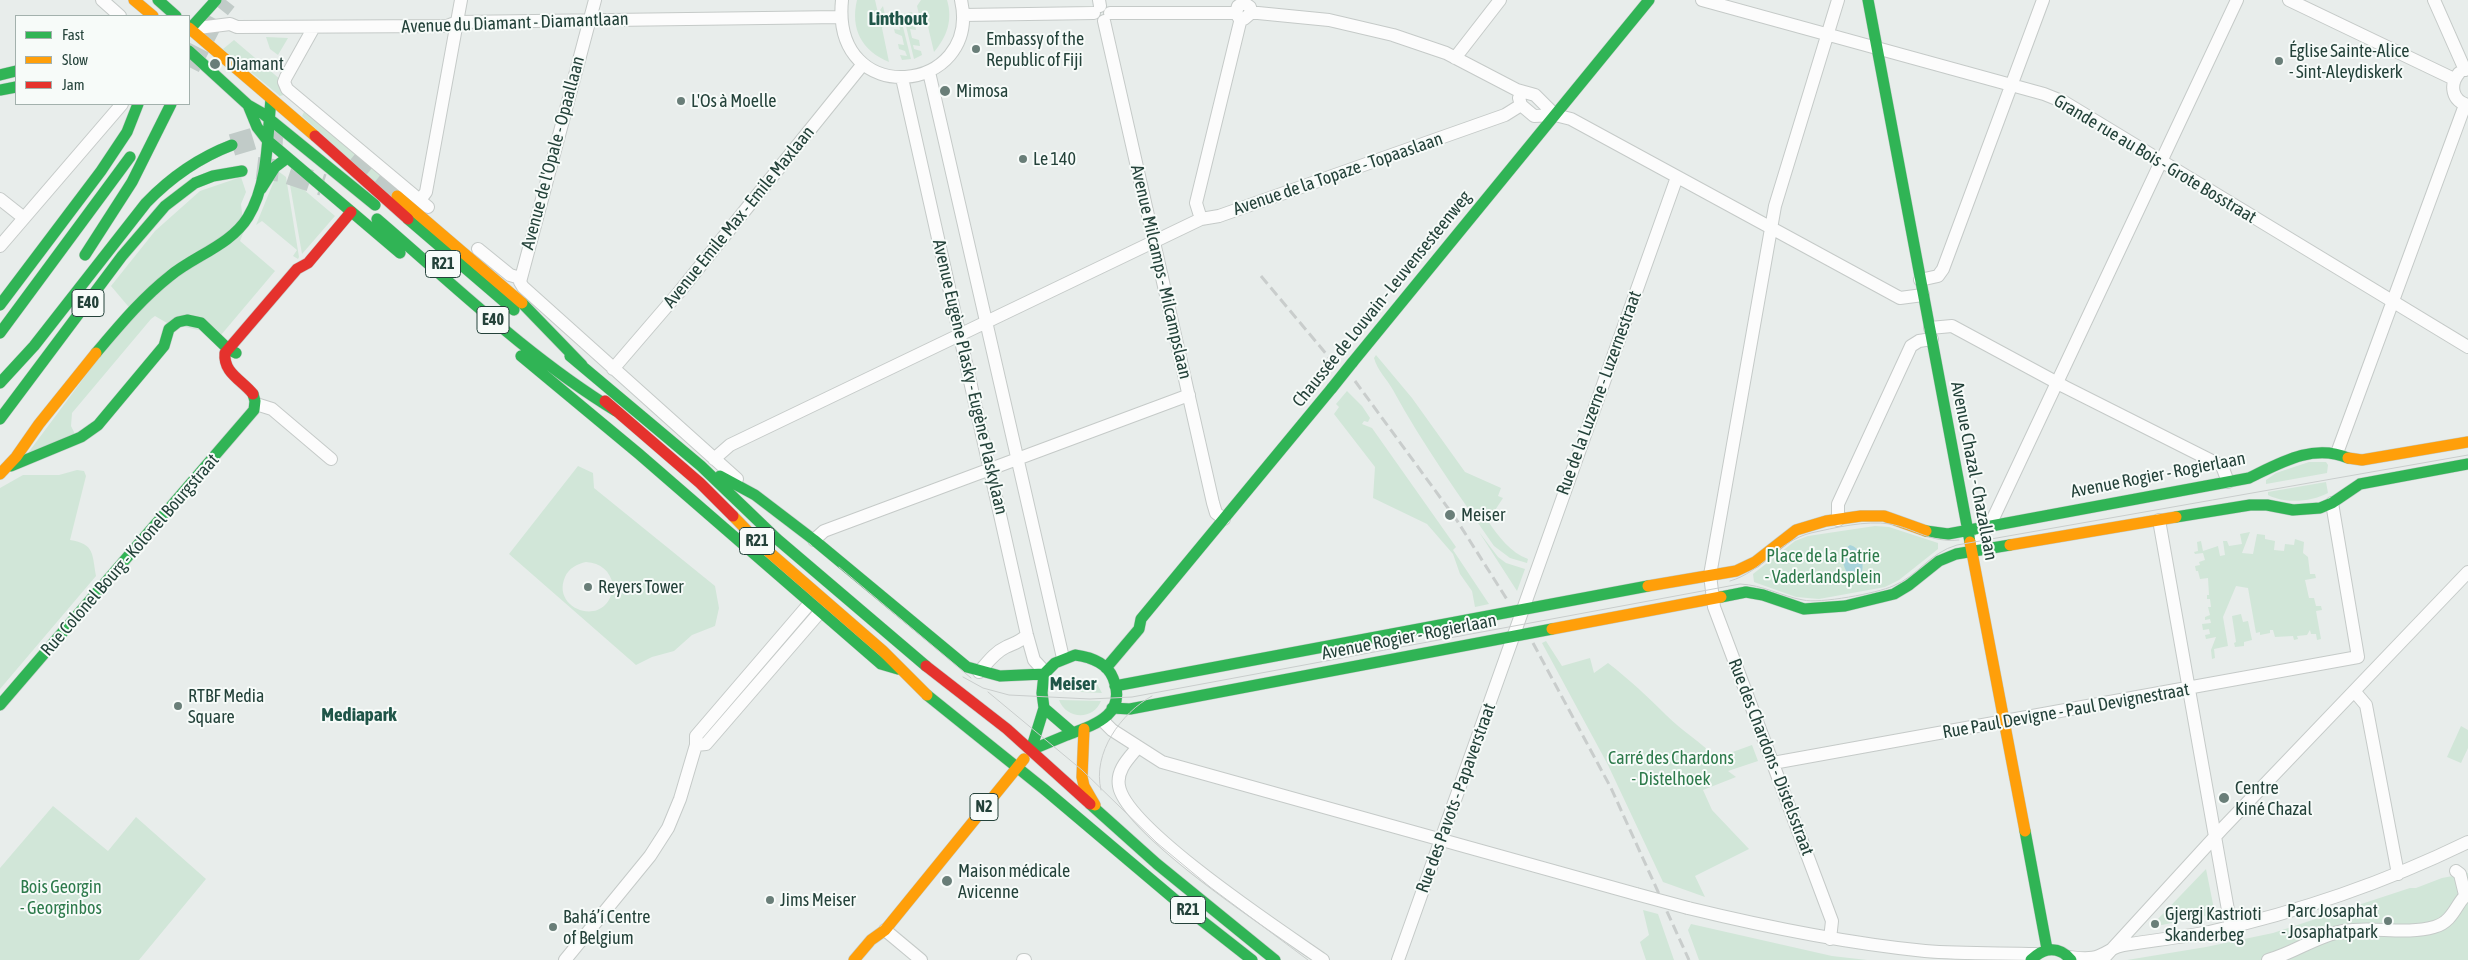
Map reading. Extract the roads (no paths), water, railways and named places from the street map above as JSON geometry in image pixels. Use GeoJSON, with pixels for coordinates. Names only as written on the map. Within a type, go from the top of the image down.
{"type":"FeatureCollection","features":[{"type":"Feature","properties":{"kind":"main road"},"geometry":{"type":"LineString","coordinates":[[134,0],[152,15]]}},
{"type":"Feature","properties":{"kind":"main road"},"geometry":{"type":"LineString","coordinates":[[190,28],[216,0]]}},
{"type":"Feature","properties":{"kind":"main road","name":"Chaussée de Louvain - Leuvensesteenweg"},"geometry":{"type":"LineString","coordinates":[[1102,665],[1113,642],[1132,623],[1142,619],[1649,0]]}},
{"type":"Feature","properties":{"kind":"main road","name":"Avenue Chazal - Chazallaan"},"geometry":{"type":"LineString","coordinates":[[1868,0],[2005,721],[2038,954]]}},
{"type":"Feature","properties":{"kind":"main road"},"geometry":{"type":"LineString","coordinates":[[160,1],[175,15]]}},
{"type":"Feature","properties":{"kind":"main road","name":"R21"},"geometry":{"type":"LineString","coordinates":[[190,30],[292,115],[412,222],[701,466],[777,539],[947,684],[978,706],[1031,750],[1054,774],[1157,864],[1275,960]]}},
{"type":"Feature","properties":{"kind":"main road","name":"R21"},"geometry":{"type":"LineString","coordinates":[[190,52],[248,105],[268,118],[384,212],[719,501],[761,545],[883,651],[898,670],[1186,909],[1251,960]]}},
{"type":"Feature","properties":{"kind":"main road"},"geometry":{"type":"LineString","coordinates":[[0,75],[15,71]]}},
{"type":"Feature","properties":{"kind":"main road"},"geometry":{"type":"LineString","coordinates":[[0,90],[15,86]]}},
{"type":"Feature","properties":{"kind":"main road"},"geometry":{"type":"LineString","coordinates":[[260,190],[271,99]]}},
{"type":"Feature","properties":{"kind":"main road"},"geometry":{"type":"LineString","coordinates":[[0,305],[101,171],[126,132],[138,105]]}},
{"type":"Feature","properties":{"kind":"main road"},"geometry":{"type":"LineString","coordinates":[[0,333],[67,245],[135,149],[158,105]]}},
{"type":"Feature","properties":{"kind":"main road","name":"E40"},"geometry":{"type":"LineString","coordinates":[[76,267],[100,236],[159,131],[171,105]]}},
{"type":"Feature","properties":{"kind":"main road"},"geometry":{"type":"LineString","coordinates":[[248,105],[257,127],[267,140],[287,158],[639,454],[881,664],[898,670]]}},
{"type":"Feature","properties":{"kind":"main road"},"geometry":{"type":"LineString","coordinates":[[0,286],[95,163],[108,142],[116,122]]}},
{"type":"Feature","properties":{"kind":"main road","name":"E40"},"geometry":{"type":"LineString","coordinates":[[0,383],[34,346],[150,198],[191,162],[232,144]]}},
{"type":"Feature","properties":{"kind":"main road"},"geometry":{"type":"LineString","coordinates":[[0,474],[11,466],[28,439],[126,319],[168,277],[230,235],[247,220],[260,190],[276,168],[287,158]]}},
{"type":"Feature","properties":{"kind":"main road","name":"E40"},"geometry":{"type":"LineString","coordinates":[[0,420],[122,256],[160,211],[195,183],[213,176],[242,171]]}},
{"type":"Feature","properties":{"kind":"main road","name":"E40"},"geometry":{"type":"LineString","coordinates":[[397,196],[476,261],[561,340],[582,365]]}},
{"type":"Feature","properties":{"kind":"main road"},"geometry":{"type":"LineString","coordinates":[[256,404],[254,394],[229,369],[224,356],[232,351],[297,269],[308,263],[351,212]]}},
{"type":"Feature","properties":{"kind":"main road","name":"E40"},"geometry":{"type":"LineString","coordinates":[[377,219],[501,326],[578,388],[616,412]]}},
{"type":"Feature","properties":{"kind":"main road"},"geometry":{"type":"LineString","coordinates":[[11,466],[18,465],[37,454],[81,437],[98,425],[164,346],[170,329],[178,322],[187,320],[200,324],[232,351]]}},
{"type":"Feature","properties":{"kind":"main road"},"geometry":{"type":"LineString","coordinates":[[0,370],[12,352]]}},
{"type":"Feature","properties":{"kind":"main road","name":"Rue Colonel Bourg - Kolonel Bourgstraat"},"geometry":{"type":"LineString","coordinates":[[0,705],[247,420],[256,404]]}},
{"type":"Feature","properties":{"kind":"main road","name":"Avenue Rogier - Rogierlaan"},"geometry":{"type":"LineString","coordinates":[[1968,530],[2249,478],[2293,456],[2337,454],[2347,459],[2362,460],[2468,442]]}},
{"type":"Feature","properties":{"kind":"main road"},"geometry":{"type":"LineString","coordinates":[[1712,599],[1746,592],[1762,593],[1811,610],[1878,599],[1903,589],[1937,561],[1956,554],[2250,506],[2267,505],[2294,510],[2320,508],[2332,503],[2360,484],[2468,464]]}},
{"type":"Feature","properties":{"kind":"main road"},"geometry":{"type":"LineString","coordinates":[[701,466],[755,494],[814,540],[967,667],[983,668],[1000,676],[1044,673],[1063,658],[1075,655],[1102,665],[1115,686],[1116,699],[1103,721]]}},
{"type":"Feature","properties":{"kind":"main road"},"geometry":{"type":"LineString","coordinates":[[1710,575],[1745,568],[1797,530],[1838,520],[1882,516],[1942,534],[1968,530]]}},
{"type":"Feature","properties":{"kind":"main road","name":"Avenue Rogier - Rogierlaan"},"geometry":{"type":"LineString","coordinates":[[1115,686],[1710,575]]}},
{"type":"Feature","properties":{"kind":"main road","name":"Avenue Rogier - Rogierlaan"},"geometry":{"type":"LineString","coordinates":[[1112,708],[1130,709],[1513,635],[1712,599]]}},
{"type":"Feature","properties":{"kind":"main road","name":"N2"},"geometry":{"type":"LineString","coordinates":[[854,960],[871,940],[885,930],[1031,750],[1044,708],[1042,693],[1044,673]]}},
{"type":"Feature","properties":{"kind":"main road"},"geometry":{"type":"LineString","coordinates":[[1044,708],[1078,731],[1084,786],[1096,809]]}},
{"type":"Feature","properties":{"kind":"main road","name":"N2"},"geometry":{"type":"LineString","coordinates":[[1031,750],[1103,721]]}},
{"type":"Feature","properties":{"kind":"main road","name":"N2"},"geometry":{"type":"LineString","coordinates":[[865,960],[878,946],[885,930]]}},
{"type":"Feature","properties":{"kind":"main road"},"geometry":{"type":"LineString","coordinates":[[2038,954],[2055,949],[2070,958]]}},
{"type":"Feature","properties":{"kind":"street"},"geometry":{"type":"LineString","coordinates":[[102,0],[119,15]]}},
{"type":"Feature","properties":{"kind":"street"},"geometry":{"type":"LineString","coordinates":[[420,200],[426,192],[461,0]]}},
{"type":"Feature","properties":{"kind":"street","name":"Avenue de l'Opale - Opaallaan"},"geometry":{"type":"LineString","coordinates":[[518,280],[595,0]]}},
{"type":"Feature","properties":{"kind":"street"},"geometry":{"type":"LineString","coordinates":[[842,0],[841,18],[847,44],[863,64],[882,74],[902,78],[929,72],[952,52],[960,35],[963,15],[961,0]]}},
{"type":"Feature","properties":{"kind":"street"},"geometry":{"type":"LineString","coordinates":[[1455,58],[1500,0]]}},
{"type":"Feature","properties":{"kind":"street","name":"Grande rue au Bois - Grote Bosstraat"},"geometry":{"type":"LineString","coordinates":[[1702,0],[2064,102],[2468,347]]}},
{"type":"Feature","properties":{"kind":"street","name":"Rue des Chardons - Distelsstraat"},"geometry":{"type":"LineString","coordinates":[[1830,939],[1832,921],[1712,599],[1710,575],[1774,206],[1838,0]]}},
{"type":"Feature","properties":{"kind":"street"},"geometry":{"type":"LineString","coordinates":[[1920,280],[1938,276],[1943,269],[2043,0]]}},
{"type":"Feature","properties":{"kind":"street"},"geometry":{"type":"LineString","coordinates":[[1972,551],[1990,525],[2236,0]]}},
{"type":"Feature","properties":{"kind":"street"},"geometry":{"type":"LineString","coordinates":[[2288,0],[2454,79]]}},
{"type":"Feature","properties":{"kind":"street"},"geometry":{"type":"LineString","coordinates":[[2337,454],[2466,105],[2458,101],[2452,86],[2454,79],[2466,70],[2434,0]]}},
{"type":"Feature","properties":{"kind":"street"},"geometry":{"type":"LineString","coordinates":[[963,15],[1101,11],[1244,10],[1329,20],[1394,35],[1455,58],[1517,90],[1535,96],[1555,115]]}},
{"type":"Feature","properties":{"kind":"street"},"geometry":{"type":"LineString","coordinates":[[1201,219],[1196,203],[1244,10]]}},
{"type":"Feature","properties":{"kind":"street","name":"Avenue Milcamps - Milcampslaan"},"geometry":{"type":"LineString","coordinates":[[1101,11],[1216,513],[1224,519]]}},
{"type":"Feature","properties":{"kind":"street","name":"Avenue du Diamant - Diamantlaan"},"geometry":{"type":"LineString","coordinates":[[190,29],[230,24],[237,27],[447,26],[457,22],[841,18]]}},
{"type":"Feature","properties":{"kind":"street"},"geometry":{"type":"LineString","coordinates":[[314,27],[286,77],[284,82],[287,89],[518,280],[613,369],[755,494]]}},
{"type":"Feature","properties":{"kind":"street","name":"Avenue Emile Max - Emile Maxlaan"},"geometry":{"type":"LineString","coordinates":[[613,369],[680,291],[863,64]]}},
{"type":"Feature","properties":{"kind":"street","name":"Avenue Eugène Plasky - Eugène Plaskylaan"},"geometry":{"type":"LineString","coordinates":[[929,72],[1063,658]]}},
{"type":"Feature","properties":{"kind":"street","name":"Avenue Eugène Plasky - Eugène Plaskylaan"},"geometry":{"type":"LineString","coordinates":[[902,78],[991,468],[1023,639]]}},
{"type":"Feature","properties":{"kind":"street"},"geometry":{"type":"LineString","coordinates":[[1517,90],[1521,105],[1534,116],[1555,115],[1571,119],[1900,298],[1923,295]]}},
{"type":"Feature","properties":{"kind":"street"},"geometry":{"type":"LineString","coordinates":[[0,246],[121,105]]}},
{"type":"Feature","properties":{"kind":"street","name":"Avenue de la Topaze - Topaaslaan"},"geometry":{"type":"LineString","coordinates":[[714,459],[730,445],[1201,219],[1219,216],[1449,136],[1505,115],[1521,105]]}},
{"type":"Feature","properties":{"kind":"street","name":"Rue de la Luzerne - Luzernestraat"},"geometry":{"type":"LineString","coordinates":[[1513,635],[1677,177]]}},
{"type":"Feature","properties":{"kind":"street"},"geometry":{"type":"LineString","coordinates":[[0,199],[24,218]]}},
{"type":"Feature","properties":{"kind":"street"},"geometry":{"type":"LineString","coordinates":[[1838,520],[1838,504],[1911,346],[1931,334],[1952,326],[2056,382],[2222,466],[2228,482]]}},
{"type":"Feature","properties":{"kind":"street"},"geometry":{"type":"LineString","coordinates":[[814,540],[824,531],[1189,395]]}},
{"type":"Feature","properties":{"kind":"street"},"geometry":{"type":"LineString","coordinates":[[256,404],[272,409],[331,459]]}},
{"type":"Feature","properties":{"kind":"street","name":"Rue Paul Devigne - Paul Devignestraat"},"geometry":{"type":"LineString","coordinates":[[1773,763],[2358,658],[2332,503]]}},
{"type":"Feature","properties":{"kind":"street"},"geometry":{"type":"LineString","coordinates":[[2159,520],[2187,689],[2231,927]]}},
{"type":"Feature","properties":{"kind":"street"},"geometry":{"type":"LineString","coordinates":[[2102,960],[2214,838],[2354,691],[2466,579]]}},
{"type":"Feature","properties":{"kind":"street"},"geometry":{"type":"LineString","coordinates":[[564,960],[650,856],[668,828],[680,799],[696,745],[696,736],[815,607]]}},
{"type":"Feature","properties":{"kind":"street","name":"Rue des Pavots - Papaverstraat"},"geometry":{"type":"LineString","coordinates":[[1398,960],[1513,635]]}},
{"type":"Feature","properties":{"kind":"street"},"geometry":{"type":"LineString","coordinates":[[983,668],[1007,647],[1023,639],[1031,649],[1034,660],[1044,673]]}},
{"type":"Feature","properties":{"kind":"street"},"geometry":{"type":"LineString","coordinates":[[2354,691],[2366,705],[2398,874]]}},
{"type":"Feature","properties":{"kind":"street"},"geometry":{"type":"LineString","coordinates":[[1103,721],[1112,730],[1162,762],[1688,908],[1757,925],[1830,939],[1926,951],[2038,954]]}},
{"type":"Feature","properties":{"kind":"street"},"geometry":{"type":"LineString","coordinates":[[1138,747],[1127,761],[1119,777],[1120,791],[1135,815],[1225,892],[1323,960]]}},
{"type":"Feature","properties":{"kind":"street"},"geometry":{"type":"LineString","coordinates":[[2070,958],[2098,957],[2113,946],[2179,937],[2231,927],[2306,907],[2398,874],[2468,842]]}},
{"type":"Feature","properties":{"kind":"street"},"geometry":{"type":"LineString","coordinates":[[2271,960],[2341,932],[2436,927],[2444,923],[2456,911],[2466,895],[2460,874],[2456,871]]}},
{"type":"Feature","properties":{"kind":"street"},"geometry":{"type":"LineString","coordinates":[[885,930],[912,958]]}},
{"type":"Feature","properties":{"kind":"water"},"geometry":{"type":"Polygon","coordinates":[[[1850,545],[1857,549],[1863,564],[1862,572],[1856,578],[1847,573],[1843,563],[1844,553],[1850,545]]]}},
{"type":"Feature","properties":{"kind":"tunnel"},"geometry":{"type":"LineString","coordinates":[[190,65],[218,10],[226,0]]}},
{"type":"Feature","properties":{"kind":"tunnel"},"geometry":{"type":"LineString","coordinates":[[232,145],[262,136],[283,137]]}},
{"type":"Feature","properties":{"kind":"tunnel"},"geometry":{"type":"LineString","coordinates":[[351,159],[397,196]]}},
{"type":"Feature","properties":{"kind":"tunnel"},"geometry":{"type":"LineString","coordinates":[[257,168],[282,171],[323,185]]}},
{"type":"Feature","properties":{"kind":"tram line"},"geometry":{"type":"LineString","coordinates":[[963,677],[983,688],[1009,695],[1090,699],[1132,697],[1740,584],[1756,586],[1803,600],[1835,599],[1875,592],[1893,586],[1902,582],[1939,553],[1957,545],[2468,455]]}},
{"type":"Feature","properties":{"kind":"tram line"},"geometry":{"type":"LineString","coordinates":[[1730,581],[1752,571],[1779,549],[1799,537],[1840,527],[1881,523],[1899,526],[1931,538],[1959,540]]}},
{"type":"Feature","properties":{"kind":"tram line"},"geometry":{"type":"LineString","coordinates":[[839,567],[971,678]]}},
{"type":"Feature","properties":{"kind":"tram line"},"geometry":{"type":"LineString","coordinates":[[988,692],[1082,770],[1157,843],[1210,887],[1308,960]]}},
{"type":"Feature","properties":{"kind":"tram line"},"geometry":{"type":"LineString","coordinates":[[1101,790],[1099,776],[1105,748],[1120,723],[1141,703],[1152,696]]}},
{"type":"Feature","properties":{"kind":"railway"},"geometry":{"type":"LineString","coordinates":[[1261,276],[1333,362]]}},
{"type":"Feature","properties":{"kind":"railway"},"geometry":{"type":"LineString","coordinates":[[1355,381],[1456,519],[1508,601]]}},
{"type":"Feature","properties":{"kind":"railway"},"geometry":{"type":"LineString","coordinates":[[1533,643],[1611,788],[1689,960]]}},
{"type":"Feature","properties":{"kind":"place","name":"Embassy of the Republic of Fiji"},"geometry":{"type":"Point","coordinates":[976,49]}},
{"type":"Feature","properties":{"kind":"place","name":"Église Sainte-Alice - Sint-Aleydiskerk"},"geometry":{"type":"Point","coordinates":[2279,61]}},
{"type":"Feature","properties":{"kind":"place","name":"Diamant"},"geometry":{"type":"Point","coordinates":[215,64]}},
{"type":"Feature","properties":{"kind":"place","name":"Mimosa"},"geometry":{"type":"Point","coordinates":[945,91]}},
{"type":"Feature","properties":{"kind":"place","name":"L'Os à Moelle"},"geometry":{"type":"Point","coordinates":[681,101]}},
{"type":"Feature","properties":{"kind":"place","name":"Le 140"},"geometry":{"type":"Point","coordinates":[1023,159]}},
{"type":"Feature","properties":{"kind":"place","name":"Meiser"},"geometry":{"type":"Point","coordinates":[1450,515]}},
{"type":"Feature","properties":{"kind":"place","name":"Reyers Tower"},"geometry":{"type":"Point","coordinates":[588,587]}},
{"type":"Feature","properties":{"kind":"place","name":"RTBF Media Square"},"geometry":{"type":"Point","coordinates":[178,706]}},
{"type":"Feature","properties":{"kind":"place","name":"Centre Kiné Chazal"},"geometry":{"type":"Point","coordinates":[2224,798]}},
{"type":"Feature","properties":{"kind":"place","name":"Maison médicale Avicenne"},"geometry":{"type":"Point","coordinates":[947,881]}},
{"type":"Feature","properties":{"kind":"place","name":"Jims Meiser"},"geometry":{"type":"Point","coordinates":[770,900]}},
{"type":"Feature","properties":{"kind":"place","name":"Parc Josaphat - Josaphatpark"},"geometry":{"type":"Point","coordinates":[2388,921]}},
{"type":"Feature","properties":{"kind":"place","name":"Gjergj Kastrioti Skanderbeg"},"geometry":{"type":"Point","coordinates":[2155,924]}},
{"type":"Feature","properties":{"kind":"place","name":"Bahá’í Centre of Belgium"},"geometry":{"type":"Point","coordinates":[553,927]}},
{"type":"Feature","properties":{"kind":"district","name":"Linthout"},"geometry":{"type":"Point","coordinates":[898,19]}},
{"type":"Feature","properties":{"kind":"district","name":"Meiser"},"geometry":{"type":"Point","coordinates":[1073,684]}},
{"type":"Feature","properties":{"kind":"district","name":"Mediapark"},"geometry":{"type":"Point","coordinates":[359,715]}},
{"type":"Feature","properties":{"kind":"park label","name":"Place de la Patrie - Vaderlandsplein"},"geometry":{"type":"Point","coordinates":[1823,566]}},
{"type":"Feature","properties":{"kind":"park label","name":"Carré des Chardons - Distelhoek"},"geometry":{"type":"Point","coordinates":[1671,768]}},
{"type":"Feature","properties":{"kind":"park label","name":"Bois Georgin - Georginbos"},"geometry":{"type":"Point","coordinates":[61,898]}}]}
